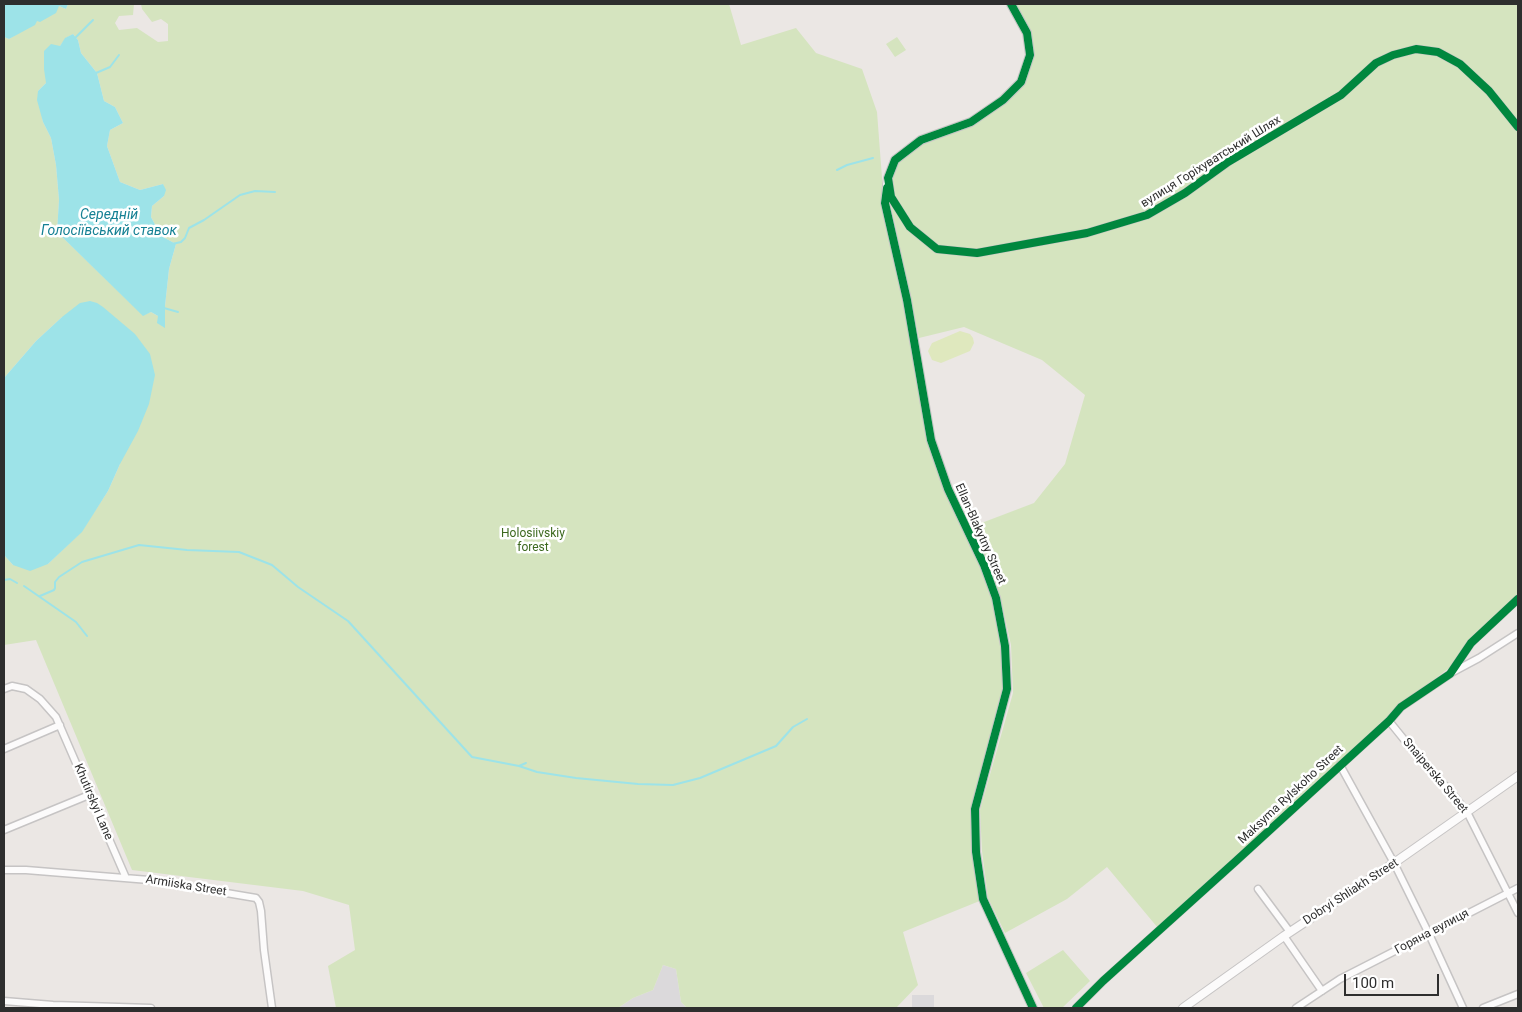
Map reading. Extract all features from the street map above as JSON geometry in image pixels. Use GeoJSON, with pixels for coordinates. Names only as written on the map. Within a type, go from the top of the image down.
{"type":"FeatureCollection","features":[{"type":"Feature","properties":{"kind":"street"},"geometry":{"type":"LineString","coordinates":[[888,178],[895,160],[922,140],[971,122],[1003,100],[1021,82],[1030,55],[1027,34],[1011,4]]}},
{"type":"Feature","properties":{"kind":"street","name":"вулиця Горіхуватський Шлях"},"geometry":{"type":"LineString","coordinates":[[888,178],[891,197],[910,227],[937,249],[977,253],[1087,233],[1147,216],[1185,193],[1228,162],[1341,95],[1376,63],[1393,55],[1416,49],[1438,52],[1460,64],[1489,91],[1518,127]]}},
{"type":"Feature","properties":{"kind":"street","name":"Ellan-Blakytny Street"},"geometry":{"type":"LineString","coordinates":[[888,178],[885,203],[906,300],[931,440],[948,489],[984,565],[996,598],[1005,646],[1007,689],[975,809],[976,852],[983,900],[1033,1008]]}},
{"type":"Feature","properties":{"kind":"street","name":"Maksyma Rylskoho Street"},"geometry":{"type":"LineString","coordinates":[[1076,1008],[1103,980],[1389,721],[1401,707],[1450,674],[1471,643],[1518,599]]}},
{"type":"Feature","properties":{"kind":"street"},"geometry":{"type":"LineString","coordinates":[[1450,674],[1518,633]]}},
{"type":"Feature","properties":{"kind":"street","name":"Khutirskyi Lane"},"geometry":{"type":"LineString","coordinates":[[4,689],[12,686],[26,689],[50,708],[60,725],[126,878]]}},
{"type":"Feature","properties":{"kind":"street","name":"Snaiperska Street"},"geometry":{"type":"LineString","coordinates":[[1389,721],[1467,812],[1518,913]]}},
{"type":"Feature","properties":{"kind":"street"},"geometry":{"type":"LineString","coordinates":[[4,748],[60,725]]}},
{"type":"Feature","properties":{"kind":"street"},"geometry":{"type":"LineString","coordinates":[[1340,765],[1394,863],[1463,1008]]}},
{"type":"Feature","properties":{"kind":"street","name":"Dobryi Shliakh Street"},"geometry":{"type":"LineString","coordinates":[[1184,1008],[1287,934],[1394,863],[1518,776]]}},
{"type":"Feature","properties":{"kind":"street"},"geometry":{"type":"LineString","coordinates":[[4,830],[89,795]]}},
{"type":"Feature","properties":{"kind":"street","name":"Armiiska Street"},"geometry":{"type":"LineString","coordinates":[[4,870],[126,878],[177,884],[256,898],[261,911],[272,1008]]}},
{"type":"Feature","properties":{"kind":"street"},"geometry":{"type":"LineString","coordinates":[[1258,888],[1322,991]]}},
{"type":"Feature","properties":{"kind":"street","name":"Горяна вулиця"},"geometry":{"type":"LineString","coordinates":[[1296,1008],[1340,979],[1518,888]]}},
{"type":"Feature","properties":{"kind":"street"},"geometry":{"type":"LineString","coordinates":[[1483,1008],[1518,994]]}},
{"type":"Feature","properties":{"kind":"street"},"geometry":{"type":"LineString","coordinates":[[4,1001],[34,1004],[151,1008]]}},
{"type":"Feature","properties":{"kind":"shaded area"},"geometry":{"type":"Polygon","coordinates":[[[663,965],[676,969],[681,1002],[687,1008],[618,1008],[633,998],[653,990],[663,965]]]}},
{"type":"Feature","properties":{"kind":"shaded area"},"geometry":{"type":"Polygon","coordinates":[[[912,995],[934,995],[934,1008],[912,1008],[912,995]]]}},
{"type":"Feature","properties":{"kind":"green space","name":"Holosiivskiy forest"},"geometry":{"type":"Polygon","coordinates":[[[68,4],[134,4],[133,15],[119,16],[115,23],[119,30],[137,28],[158,42],[168,41],[168,24],[161,19],[152,22],[142,9],[141,4],[729,4],[741,45],[796,28],[816,53],[862,69],[877,112],[884,204],[929,441],[994,598],[1003,647],[1005,688],[973,808],[982,900],[903,932],[918,985],[896,1008],[687,1008],[681,1002],[676,969],[663,965],[653,990],[633,998],[618,1008],[336,1008],[328,966],[355,950],[349,905],[303,891],[132,870],[36,640],[4,645],[4,555],[13,565],[48,564],[81,532],[108,491],[120,464],[62,317],[36,341],[4,378],[4,37],[9,39],[59,6],[66,9],[68,4]],[[73,34],[66,38],[60,46],[46,83],[38,91],[43,122],[51,138],[56,165],[59,200],[57,232],[143,315],[151,312],[158,316],[165,306],[169,269],[176,244],[161,236],[151,217],[152,206],[164,196],[163,184],[140,190],[120,182],[107,146],[110,130],[123,123],[115,107],[104,101],[97,73],[81,53],[78,40],[73,34]]]}},
{"type":"Feature","properties":{"kind":"green space"},"geometry":{"type":"Polygon","coordinates":[[[1014,4],[1518,4],[1518,596],[1453,665],[1398,707],[1387,720],[1158,928],[1107,867],[1067,899],[1005,933],[988,898],[982,851],[980,810],[1013,693],[1011,645],[1000,596],[988,562],[971,527],[1034,503],[1065,464],[1085,395],[1042,360],[964,327],[919,338],[888,192],[896,162],[922,143],[1005,103],[1033,56],[1014,4]]]}},
{"type":"Feature","properties":{"kind":"green space"},"geometry":{"type":"Polygon","coordinates":[[[897,37],[906,50],[895,57],[886,44],[897,37]]]}},
{"type":"Feature","properties":{"kind":"green space"},"geometry":{"type":"Polygon","coordinates":[[[960,331],[970,334],[973,338],[974,343],[970,351],[941,363],[932,360],[928,351],[932,343],[960,331]]]}},
{"type":"Feature","properties":{"kind":"green space"},"geometry":{"type":"Polygon","coordinates":[[[1063,950],[1090,981],[1062,1008],[1044,1008],[1026,973],[1063,950]]]}},
{"type":"Feature","properties":{"kind":"water"},"geometry":{"type":"Polygon","coordinates":[[[4,4],[68,4],[66,9],[59,6],[56,13],[40,22],[37,21],[35,25],[9,39],[4,37],[4,4]]]}},
{"type":"Feature","properties":{"kind":"water","name":"Середній Голосіївський ставок"},"geometry":{"type":"Polygon","coordinates":[[[73,34],[78,40],[81,53],[97,73],[104,101],[115,107],[123,123],[110,130],[107,146],[120,182],[140,190],[163,184],[166,190],[164,196],[152,206],[151,217],[161,236],[176,244],[169,269],[165,328],[157,323],[158,316],[151,312],[143,316],[57,232],[59,200],[56,165],[51,138],[43,122],[37,100],[38,91],[46,83],[44,51],[51,44],[60,46],[65,38],[73,34]]]}},
{"type":"Feature","properties":{"kind":"water"},"geometry":{"type":"Polygon","coordinates":[[[90,301],[103,307],[135,334],[150,354],[155,375],[149,404],[138,431],[108,491],[82,532],[48,564],[30,571],[13,565],[4,555],[4,378],[36,341],[62,317],[80,303],[90,301]]]}},
{"type":"Feature","properties":{"kind":"waterway"},"geometry":{"type":"LineString","coordinates":[[75,38],[93,20]]}},
{"type":"Feature","properties":{"kind":"waterway"},"geometry":{"type":"LineString","coordinates":[[96,73],[110,67],[119,55]]}},
{"type":"Feature","properties":{"kind":"waterway"},"geometry":{"type":"LineString","coordinates":[[837,170],[847,165],[873,158]]}},
{"type":"Feature","properties":{"kind":"waterway"},"geometry":{"type":"LineString","coordinates":[[172,244],[181,242],[189,228],[240,195],[255,191],[275,192]]}},
{"type":"Feature","properties":{"kind":"waterway"},"geometry":{"type":"LineString","coordinates":[[164,308],[178,312]]}},
{"type":"Feature","properties":{"kind":"waterway"},"geometry":{"type":"LineString","coordinates":[[40,596],[54,590],[55,582],[59,577],[82,562],[139,545],[187,550],[239,552],[272,565],[298,587],[348,621],[472,757],[519,766],[537,772],[638,784],[673,785],[700,778],[776,746],[793,727],[807,719]]}},
{"type":"Feature","properties":{"kind":"waterway"},"geometry":{"type":"LineString","coordinates":[[4,580],[10,579],[17,583]]}},
{"type":"Feature","properties":{"kind":"waterway"},"geometry":{"type":"LineString","coordinates":[[24,586],[76,622],[87,636]]}},
{"type":"Feature","properties":{"kind":"waterway"},"geometry":{"type":"LineString","coordinates":[[519,766],[526,763]]}},
{"type":"Feature","properties":{"kind":"cycle path"},"geometry":{"type":"LineString","coordinates":[[1011,4],[1027,33],[1030,55],[1021,82],[1003,100],[971,122],[921,140],[895,160],[888,178],[891,197],[910,227],[937,249],[977,253],[1087,233],[1147,215],[1185,193],[1228,162],[1341,95],[1376,63],[1393,55],[1416,49],[1438,52],[1460,64],[1489,91],[1518,127]]}},
{"type":"Feature","properties":{"kind":"cycle path"},"geometry":{"type":"LineString","coordinates":[[887,188],[885,203],[907,300],[931,440],[948,489],[984,565],[996,598],[1005,646],[1007,689],[975,809],[976,852],[983,899],[1033,1008]]}},
{"type":"Feature","properties":{"kind":"cycle path"},"geometry":{"type":"LineString","coordinates":[[1076,1008],[1103,981],[1389,721],[1401,707],[1450,674],[1471,643],[1518,599]]}}]}
